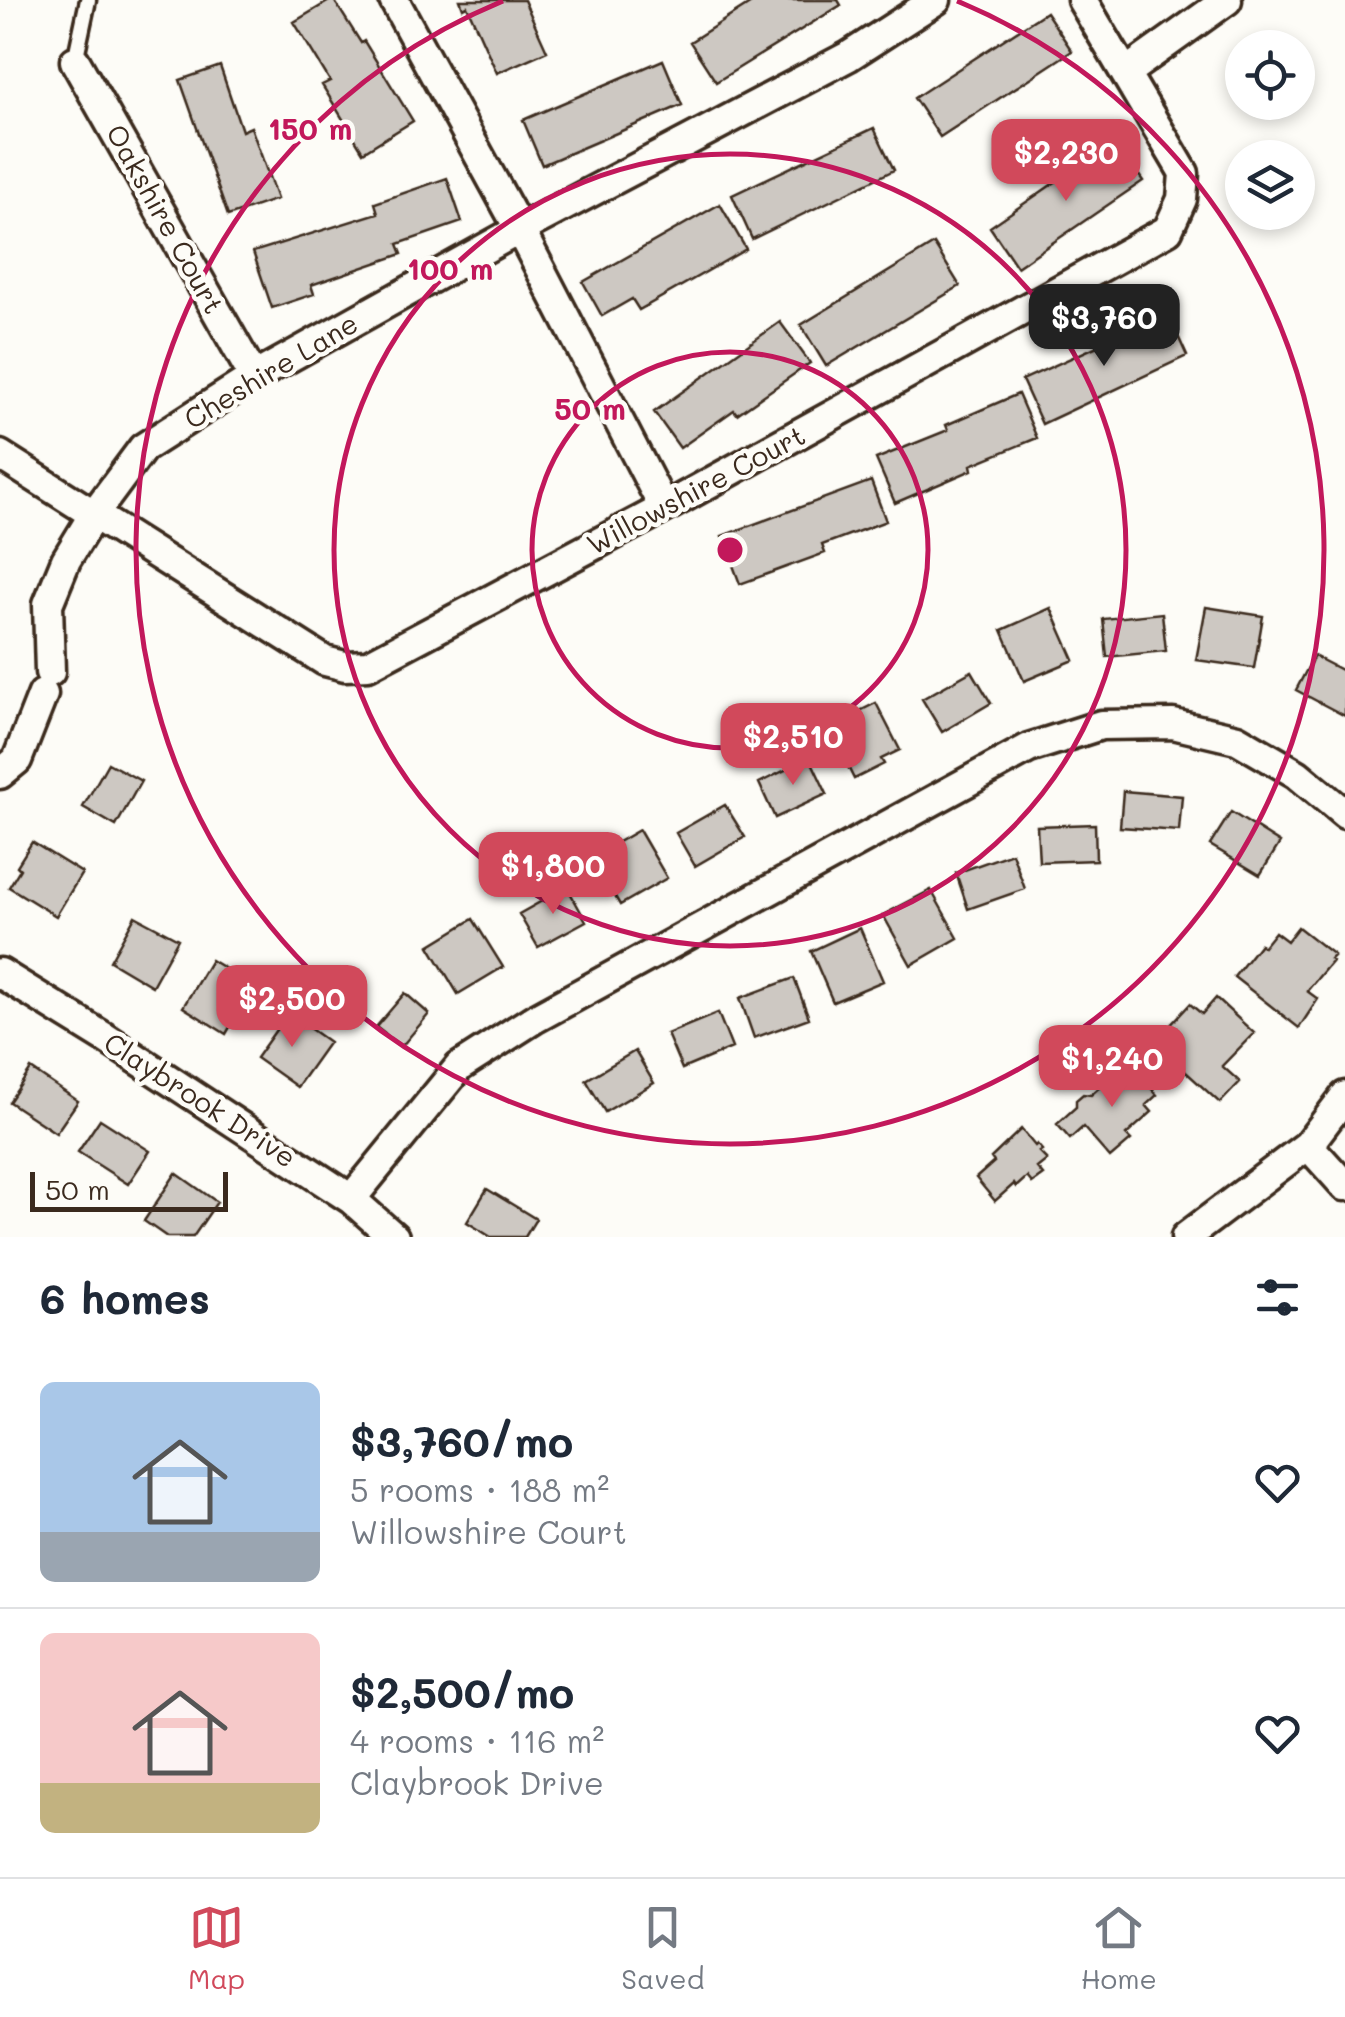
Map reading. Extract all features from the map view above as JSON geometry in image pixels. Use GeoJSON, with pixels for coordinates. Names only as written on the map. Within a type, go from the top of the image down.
{"type":"FeatureCollection","features":[{"type":"Feature","properties":{"kind":"street"},"geometry":{"type":"LineString","coordinates":[[394,0],[520,230],[664,508]]}},
{"type":"Feature","properties":{"kind":"street","name":"Cheshire Lane"},"geometry":{"type":"LineString","coordinates":[[0,774],[18,760],[47,683],[48,604],[66,560],[143,448],[254,378],[520,230],[849,56],[936,0]]}},
{"type":"Feature","properties":{"kind":"street","name":"Willowshire Court"},"geometry":{"type":"LineString","coordinates":[[0,455],[325,661],[345,666],[368,665],[664,508],[1168,230],[1182,198],[1184,174],[1082,0]]}},
{"type":"Feature","properties":{"kind":"street"},"geometry":{"type":"LineString","coordinates":[[1125,73],[1227,0]]}},
{"type":"Feature","properties":{"kind":"street","name":"Oakshire Court"},"geometry":{"type":"LineString","coordinates":[[76,61],[254,378]]}},
{"type":"Feature","properties":{"kind":"street"},"geometry":{"type":"LineString","coordinates":[[351,1199],[459,1068],[534,1019],[1029,748],[1101,725],[1173,724],[1237,739],[1297,774],[1345,814]]}},
{"type":"Feature","properties":{"kind":"street","name":"Claybrook Drive"},"geometry":{"type":"LineString","coordinates":[[0,973],[107,1038],[351,1199],[394,1237]]}},
{"type":"Feature","properties":{"kind":"street"},"geometry":{"type":"LineString","coordinates":[[1186,1237],[1308,1145],[1345,1096]]}},
{"type":"Feature","properties":{"kind":"street"},"geometry":{"type":"LineString","coordinates":[[1308,1145],[1345,1186]]}},
{"type":"Feature","properties":{"kind":"lane"},"geometry":{"type":"LineString","coordinates":[[76,61],[88,0]]}},
{"type":"Feature","properties":{"kind":"building"},"geometry":{"type":"Polygon","coordinates":[[[331,0],[361,43],[364,41],[413,121],[363,152],[322,85],[330,81],[294,22],[331,0]]]}},
{"type":"Feature","properties":{"kind":"building"},"geometry":{"type":"Polygon","coordinates":[[[460,0],[524,0],[547,51],[497,73],[467,6],[463,8],[460,0]]]}},
{"type":"Feature","properties":{"kind":"building"},"geometry":{"type":"Polygon","coordinates":[[[756,0],[838,0],[841,5],[716,82],[690,42],[756,0]]]}},
{"type":"Feature","properties":{"kind":"building"},"geometry":{"type":"Polygon","coordinates":[[[1046,12],[1072,51],[940,137],[914,98],[1046,12]]]}},
{"type":"Feature","properties":{"kind":"building"},"geometry":{"type":"Polygon","coordinates":[[[663,60],[682,105],[542,165],[523,120],[663,60]]]}},
{"type":"Feature","properties":{"kind":"building"},"geometry":{"type":"Polygon","coordinates":[[[220,66],[242,131],[251,127],[277,199],[228,216],[180,80],[220,66]]]}},
{"type":"Feature","properties":{"kind":"building"},"geometry":{"type":"Polygon","coordinates":[[[874,128],[894,170],[752,239],[732,195],[874,128]]]}},
{"type":"Feature","properties":{"kind":"building"},"geometry":{"type":"Polygon","coordinates":[[[1115,141],[1143,181],[1017,267],[990,227],[1115,141]]]}},
{"type":"Feature","properties":{"kind":"building"},"geometry":{"type":"Polygon","coordinates":[[[447,178],[462,222],[398,244],[402,254],[311,285],[314,294],[272,308],[253,252],[378,213],[375,203],[447,178]]]}},
{"type":"Feature","properties":{"kind":"building"},"geometry":{"type":"Polygon","coordinates":[[[720,204],[746,249],[639,310],[632,299],[602,316],[583,282],[720,204]]]}},
{"type":"Feature","properties":{"kind":"building"},"geometry":{"type":"Polygon","coordinates":[[[934,244],[960,286],[826,366],[801,325],[934,244]]]}},
{"type":"Feature","properties":{"kind":"building"},"geometry":{"type":"Polygon","coordinates":[[[1168,314],[1187,356],[1042,424],[1022,380],[1168,314]]]}},
{"type":"Feature","properties":{"kind":"building"},"geometry":{"type":"Polygon","coordinates":[[[780,322],[810,363],[680,448],[654,412],[780,322]]]}},
{"type":"Feature","properties":{"kind":"building"},"geometry":{"type":"Polygon","coordinates":[[[1018,394],[1037,438],[895,503],[876,459],[948,430],[946,425],[1018,394]]]}},
{"type":"Feature","properties":{"kind":"building"},"geometry":{"type":"Polygon","coordinates":[[[871,481],[886,521],[822,545],[825,553],[740,584],[722,536],[871,481]]]}},
{"type":"Feature","properties":{"kind":"building"},"geometry":{"type":"Polygon","coordinates":[[[1206,607],[1263,616],[1254,668],[1196,660],[1206,607]]]}},
{"type":"Feature","properties":{"kind":"building"},"geometry":{"type":"Polygon","coordinates":[[[1051,608],[1074,660],[1024,681],[1002,630],[1051,608]]]}},
{"type":"Feature","properties":{"kind":"building"},"geometry":{"type":"Polygon","coordinates":[[[1162,613],[1166,651],[1107,657],[1103,619],[1162,613]]]}},
{"type":"Feature","properties":{"kind":"building"},"geometry":{"type":"Polygon","coordinates":[[[1314,656],[1345,672],[1345,716],[1296,690],[1314,656]]]}},
{"type":"Feature","properties":{"kind":"building"},"geometry":{"type":"Polygon","coordinates":[[[972,671],[991,703],[942,732],[922,699],[972,671]]]}},
{"type":"Feature","properties":{"kind":"building"},"geometry":{"type":"Polygon","coordinates":[[[876,703],[900,750],[881,759],[884,764],[854,779],[828,727],[876,703]]]}},
{"type":"Feature","properties":{"kind":"building"},"geometry":{"type":"Polygon","coordinates":[[[810,758],[827,794],[775,818],[759,783],[810,758]]]}},
{"type":"Feature","properties":{"kind":"building"},"geometry":{"type":"Polygon","coordinates":[[[108,763],[141,781],[116,826],[83,807],[108,763]]]}},
{"type":"Feature","properties":{"kind":"building"},"geometry":{"type":"Polygon","coordinates":[[[1123,791],[1182,796],[1179,831],[1120,827],[1123,791]]]}},
{"type":"Feature","properties":{"kind":"building"},"geometry":{"type":"Polygon","coordinates":[[[725,805],[745,837],[695,866],[676,833],[725,805]]]}},
{"type":"Feature","properties":{"kind":"building"},"geometry":{"type":"Polygon","coordinates":[[[1231,812],[1280,843],[1260,875],[1210,845],[1231,812]]]}},
{"type":"Feature","properties":{"kind":"building"},"geometry":{"type":"Polygon","coordinates":[[[1095,824],[1096,860],[1039,862],[1037,826],[1095,824]]]}},
{"type":"Feature","properties":{"kind":"building"},"geometry":{"type":"Polygon","coordinates":[[[639,830],[667,878],[620,905],[592,857],[639,830]]]}},
{"type":"Feature","properties":{"kind":"building"},"geometry":{"type":"Polygon","coordinates":[[[32,842],[82,873],[56,916],[9,887],[32,842]]]}},
{"type":"Feature","properties":{"kind":"building"},"geometry":{"type":"Polygon","coordinates":[[[1012,853],[1025,889],[968,909],[956,873],[1012,853]]]}},
{"type":"Feature","properties":{"kind":"building"},"geometry":{"type":"Polygon","coordinates":[[[567,887],[586,921],[538,947],[519,914],[567,887]]]}},
{"type":"Feature","properties":{"kind":"building"},"geometry":{"type":"Polygon","coordinates":[[[931,890],[958,938],[911,965],[883,915],[931,890]]]}},
{"type":"Feature","properties":{"kind":"building"},"geometry":{"type":"Polygon","coordinates":[[[135,916],[178,939],[152,986],[110,961],[135,916]]]}},
{"type":"Feature","properties":{"kind":"building"},"geometry":{"type":"Polygon","coordinates":[[[473,919],[503,967],[458,994],[429,946],[473,919]]]}},
{"type":"Feature","properties":{"kind":"building"},"geometry":{"type":"Polygon","coordinates":[[[1298,927],[1334,955],[1307,991],[1318,999],[1299,1028],[1234,977],[1260,944],[1263,947],[1275,932],[1287,941],[1298,927]]]}},
{"type":"Feature","properties":{"kind":"building"},"geometry":{"type":"Polygon","coordinates":[[[860,928],[883,981],[833,1002],[811,951],[860,928]]]}},
{"type":"Feature","properties":{"kind":"building"},"geometry":{"type":"Polygon","coordinates":[[[211,960],[254,986],[226,1034],[183,1007],[211,960]]]}},
{"type":"Feature","properties":{"kind":"building"},"geometry":{"type":"Polygon","coordinates":[[[794,978],[809,1018],[754,1038],[740,998],[794,978]]]}},
{"type":"Feature","properties":{"kind":"building"},"geometry":{"type":"Polygon","coordinates":[[[405,993],[429,1014],[401,1047],[376,1027],[405,993]]]}},
{"type":"Feature","properties":{"kind":"building"},"geometry":{"type":"Polygon","coordinates":[[[1216,998],[1254,1033],[1222,1066],[1240,1082],[1220,1103],[1165,1053],[1177,1040],[1166,1030],[1190,1004],[1202,1014],[1216,998]]]}},
{"type":"Feature","properties":{"kind":"building"},"geometry":{"type":"Polygon","coordinates":[[[288,1013],[329,1042],[297,1087],[256,1058],[288,1013]]]}},
{"type":"Feature","properties":{"kind":"building"},"geometry":{"type":"Polygon","coordinates":[[[718,1013],[732,1048],[682,1069],[667,1034],[718,1013]]]}},
{"type":"Feature","properties":{"kind":"building"},"geometry":{"type":"Polygon","coordinates":[[[635,1051],[654,1083],[605,1112],[586,1080],[635,1051]]]}},
{"type":"Feature","properties":{"kind":"building"},"geometry":{"type":"Polygon","coordinates":[[[1118,1062],[1130,1064],[1157,1095],[1146,1105],[1152,1112],[1126,1135],[1131,1140],[1110,1158],[1083,1127],[1070,1139],[1057,1124],[1076,1107],[1076,1100],[1083,1094],[1091,1095],[1114,1074],[1112,1066],[1118,1062]]]}},
{"type":"Feature","properties":{"kind":"building"},"geometry":{"type":"Polygon","coordinates":[[[31,1069],[78,1101],[56,1133],[9,1102],[31,1069]]]}},
{"type":"Feature","properties":{"kind":"building"},"geometry":{"type":"Polygon","coordinates":[[[100,1119],[150,1151],[128,1184],[78,1152],[100,1119]]]}},
{"type":"Feature","properties":{"kind":"building"},"geometry":{"type":"Polygon","coordinates":[[[1021,1129],[1047,1160],[1037,1168],[1043,1175],[1032,1183],[1027,1177],[1016,1187],[1014,1184],[995,1201],[976,1178],[1021,1129]]]}},
{"type":"Feature","properties":{"kind":"building"},"geometry":{"type":"Polygon","coordinates":[[[176,1173],[217,1202],[193,1237],[167,1237],[144,1221],[176,1173]]]}},
{"type":"Feature","properties":{"kind":"building"},"geometry":{"type":"Polygon","coordinates":[[[487,1189],[536,1219],[525,1237],[491,1237],[467,1222],[487,1189]]]}}]}
